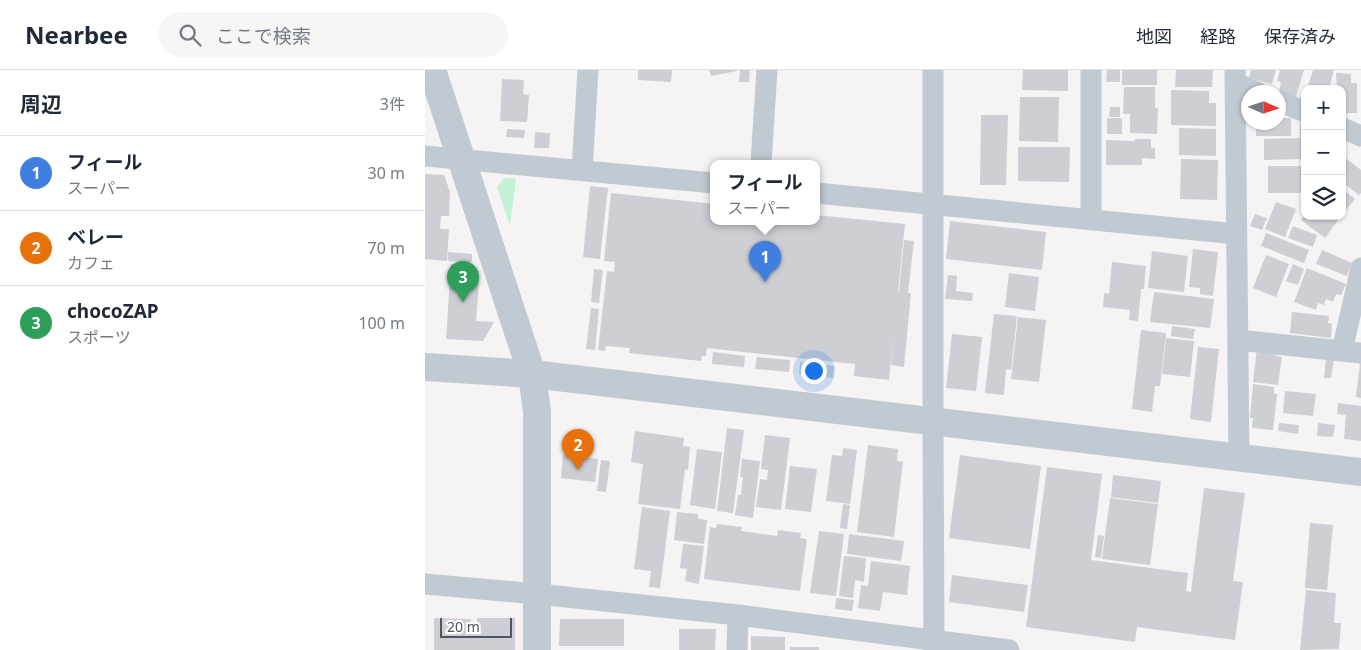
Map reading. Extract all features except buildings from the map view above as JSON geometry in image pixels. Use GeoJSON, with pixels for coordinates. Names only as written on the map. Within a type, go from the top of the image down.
{"type":"FeatureCollection","features":[{"type":"Feature","properties":{"kind":"street"},"geometry":{"type":"LineString","coordinates":[[432,70],[532,374],[537,412],[537,650]]}},
{"type":"Feature","properties":{"kind":"street"},"geometry":{"type":"LineString","coordinates":[[582,170],[588,70]]}},
{"type":"Feature","properties":{"kind":"street"},"geometry":{"type":"LineString","coordinates":[[761,160],[767,70]]}},
{"type":"Feature","properties":{"kind":"street"},"geometry":{"type":"LineString","coordinates":[[933,70],[934,646]]}},
{"type":"Feature","properties":{"kind":"street"},"geometry":{"type":"LineString","coordinates":[[1091,70],[1091,220]]}},
{"type":"Feature","properties":{"kind":"street"},"geometry":{"type":"LineString","coordinates":[[1235,77],[1247,85]]}},
{"type":"Feature","properties":{"kind":"street"},"geometry":{"type":"LineString","coordinates":[[1235,77],[1239,458]]}},
{"type":"Feature","properties":{"kind":"street"},"geometry":{"type":"LineString","coordinates":[[1286,104],[1301,110]]}},
{"type":"Feature","properties":{"kind":"street"},"geometry":{"type":"LineString","coordinates":[[1346,130],[1361,136]]}},
{"type":"Feature","properties":{"kind":"street"},"geometry":{"type":"LineString","coordinates":[[425,156],[710,183]]}},
{"type":"Feature","properties":{"kind":"street"},"geometry":{"type":"LineString","coordinates":[[820,193],[1237,234]]}},
{"type":"Feature","properties":{"kind":"street"},"geometry":{"type":"LineString","coordinates":[[1238,340],[1352,352],[1361,268]]}},
{"type":"Feature","properties":{"kind":"street"},"geometry":{"type":"LineString","coordinates":[[425,367],[532,374],[1361,472]]}},
{"type":"Feature","properties":{"kind":"street"},"geometry":{"type":"LineString","coordinates":[[425,584],[738,616],[934,646],[1009,650]]}},
{"type":"Feature","properties":{"kind":"street"},"geometry":{"type":"LineString","coordinates":[[737,650],[738,616]]}},
{"type":"Feature","properties":{"kind":"green space"},"geometry":{"type":"Polygon","coordinates":[[[504,178],[516,179],[510,226],[497,187],[504,178]]]}},
{"type":"Feature","properties":{"kind":"place","name":"フィール"},"geometry":{"type":"Point","coordinates":[765,282]}},
{"type":"Feature","properties":{"kind":"place","name":"chocoZAP"},"geometry":{"type":"Point","coordinates":[463,302]}},
{"type":"Feature","properties":{"kind":"place","name":"ベレー"},"geometry":{"type":"Point","coordinates":[578,470]}}]}
